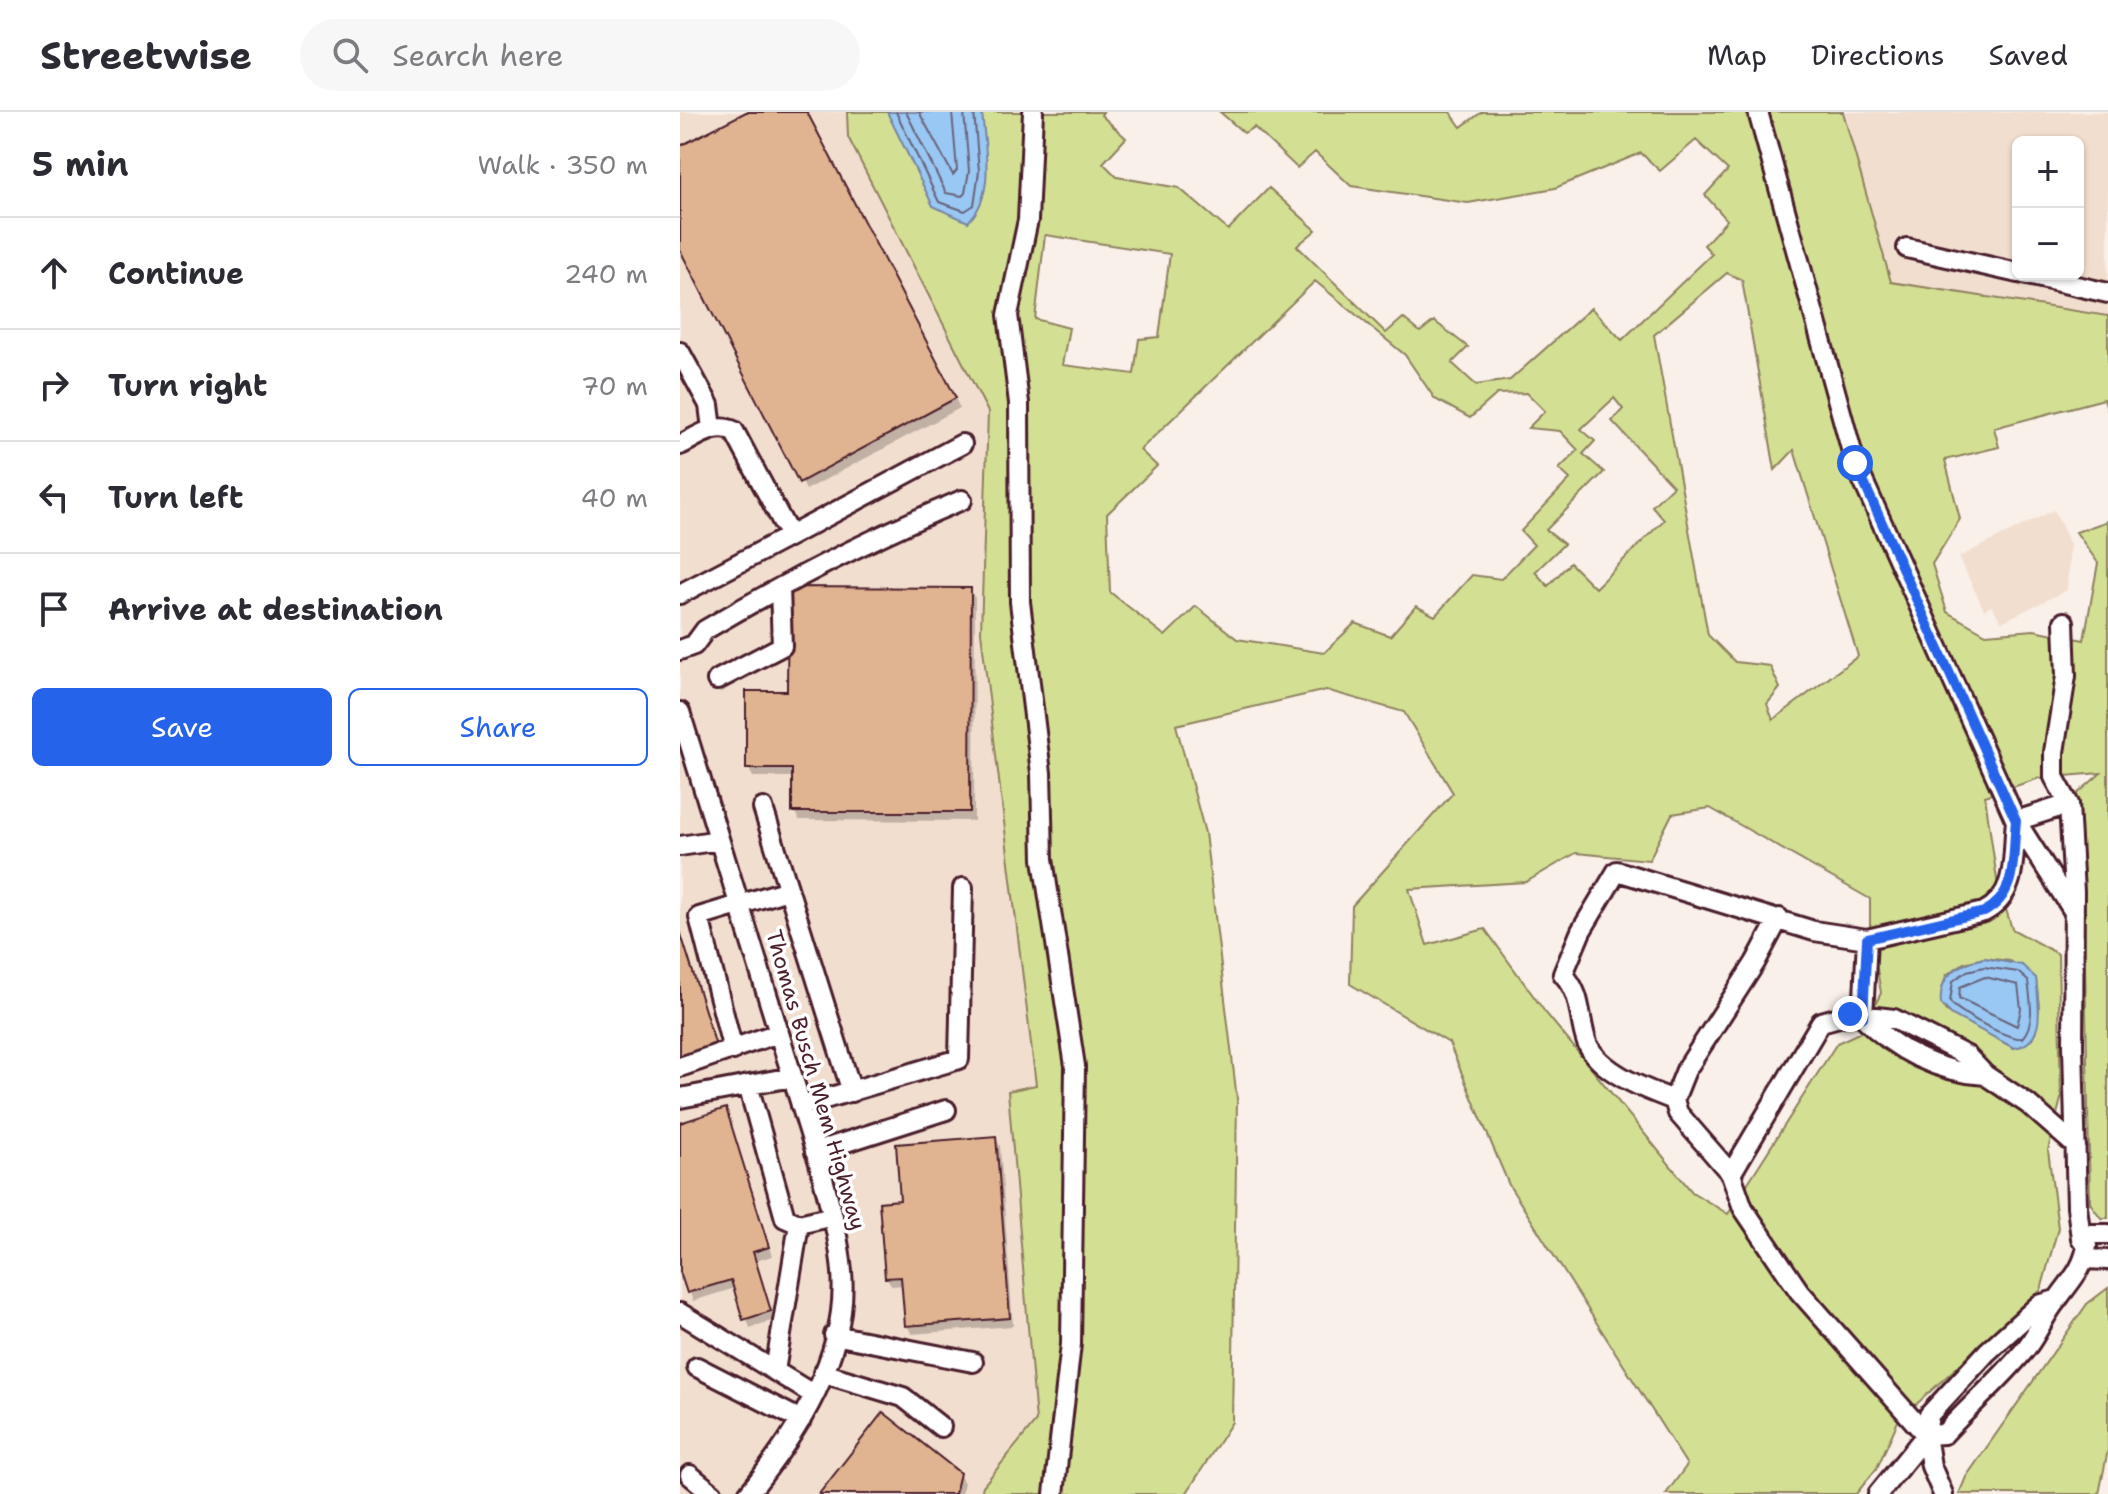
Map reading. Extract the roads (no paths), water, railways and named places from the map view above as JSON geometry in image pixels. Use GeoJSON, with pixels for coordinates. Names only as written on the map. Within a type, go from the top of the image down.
{"type":"FeatureCollection","features":[{"type":"Feature","properties":{"kind":"street"},"geometry":{"type":"LineString","coordinates":[[1033,112],[1028,220],[1008,315],[1019,403],[1020,602],[1041,773],[1043,859],[1075,1066],[1071,1344],[1054,1494]]}},
{"type":"Feature","properties":{"kind":"street"},"geometry":{"type":"LineString","coordinates":[[1758,112],[1855,463],[2016,821],[2074,912]]}},
{"type":"Feature","properties":{"kind":"street"},"geometry":{"type":"LineString","coordinates":[[1907,248],[2012,272]]}},
{"type":"Feature","properties":{"kind":"street"},"geometry":{"type":"LineString","coordinates":[[2048,280],[2108,293]]}},
{"type":"Feature","properties":{"kind":"street"},"geometry":{"type":"LineString","coordinates":[[680,352],[709,405],[712,429]]}},
{"type":"Feature","properties":{"kind":"street"},"geometry":{"type":"LineString","coordinates":[[680,445],[712,429],[726,427],[738,436],[790,536]]}},
{"type":"Feature","properties":{"kind":"street"},"geometry":{"type":"LineString","coordinates":[[680,594],[962,444]]}},
{"type":"Feature","properties":{"kind":"street"},"geometry":{"type":"LineString","coordinates":[[680,650],[694,645],[705,630],[780,588],[886,532],[962,500]]}},
{"type":"Feature","properties":{"kind":"street"},"geometry":{"type":"LineString","coordinates":[[717,680],[782,646],[780,588]]}},
{"type":"Feature","properties":{"kind":"street"},"geometry":{"type":"LineString","coordinates":[[1878,1494],[1926,1435],[1944,1434],[1997,1382],[2028,1346],[2056,1300],[2072,1285],[2085,1259],[2087,1246],[2081,1234],[2076,1146],[2074,912],[2069,804],[2054,777],[2066,676],[2064,622]]}},
{"type":"Feature","properties":{"kind":"street","name":"Thomas Busch Mem Highway"},"geometry":{"type":"LineString","coordinates":[[680,712],[815,1152],[833,1216],[843,1275],[834,1335],[814,1395],[801,1420],[748,1494]]}},
{"type":"Feature","properties":{"kind":"street"},"geometry":{"type":"LineString","coordinates":[[2016,821],[2069,804]]}},
{"type":"Feature","properties":{"kind":"street"},"geometry":{"type":"LineString","coordinates":[[763,808],[852,1092]]}},
{"type":"Feature","properties":{"kind":"street"},"geometry":{"type":"LineString","coordinates":[[1674,1100],[1623,1080],[1588,1045],[1574,986],[1563,974],[1581,931],[1617,871],[1814,931],[1867,939],[1984,912],[1997,905],[2010,885],[2016,821]]}},
{"type":"Feature","properties":{"kind":"street"},"geometry":{"type":"LineString","coordinates":[[680,846],[719,840]]}},
{"type":"Feature","properties":{"kind":"street"},"geometry":{"type":"LineString","coordinates":[[801,1106],[959,1059],[963,888]]}},
{"type":"Feature","properties":{"kind":"street"},"geometry":{"type":"LineString","coordinates":[[733,1050],[699,917],[788,890]]}},
{"type":"Feature","properties":{"kind":"street"},"geometry":{"type":"LineString","coordinates":[[1779,918],[1755,963],[1686,1070],[1674,1100],[1678,1113],[1731,1174],[1743,1208],[1799,1291],[1926,1435]]}},
{"type":"Feature","properties":{"kind":"street"},"geometry":{"type":"LineString","coordinates":[[1863,1017],[1867,939]]}},
{"type":"Feature","properties":{"kind":"street"},"geometry":{"type":"LineString","coordinates":[[1731,1174],[1821,1022],[1850,1014],[1863,1017],[1885,1039],[1938,1066],[1958,1074],[1985,1075],[2028,1104],[2076,1146]]}},
{"type":"Feature","properties":{"kind":"street"},"geometry":{"type":"LineString","coordinates":[[680,1067],[778,1033]]}},
{"type":"Feature","properties":{"kind":"street"},"geometry":{"type":"LineString","coordinates":[[680,1098],[792,1077]]}},
{"type":"Feature","properties":{"kind":"street"},"geometry":{"type":"LineString","coordinates":[[748,1085],[785,1218],[799,1224],[833,1216]]}},
{"type":"Feature","properties":{"kind":"street"},"geometry":{"type":"LineString","coordinates":[[815,1152],[946,1110]]}},
{"type":"Feature","properties":{"kind":"street"},"geometry":{"type":"LineString","coordinates":[[775,1371],[799,1224]]}},
{"type":"Feature","properties":{"kind":"street"},"geometry":{"type":"LineString","coordinates":[[2081,1234],[2108,1234]]}},
{"type":"Feature","properties":{"kind":"street"},"geometry":{"type":"LineString","coordinates":[[2085,1259],[2108,1260]]}},
{"type":"Feature","properties":{"kind":"street"},"geometry":{"type":"LineString","coordinates":[[1943,1494],[1931,1466],[1926,1435],[1929,1415],[1987,1352],[2039,1305],[2056,1300]]}},
{"type":"Feature","properties":{"kind":"street"},"geometry":{"type":"LineString","coordinates":[[680,1313],[814,1395]]}},
{"type":"Feature","properties":{"kind":"street"},"geometry":{"type":"LineString","coordinates":[[834,1335],[973,1362]]}},
{"type":"Feature","properties":{"kind":"street"},"geometry":{"type":"LineString","coordinates":[[697,1367],[801,1420]]}},
{"type":"Feature","properties":{"kind":"street"},"geometry":{"type":"LineString","coordinates":[[823,1373],[903,1397],[941,1427]]}},
{"type":"Feature","properties":{"kind":"street"},"geometry":{"type":"LineString","coordinates":[[690,1475],[713,1494]]}},
{"type":"Feature","properties":{"kind":"water"},"geometry":{"type":"Polygon","coordinates":[[[887,112],[982,112],[986,185],[977,211],[968,222],[933,206],[887,112]]]}},
{"type":"Feature","properties":{"kind":"water"},"geometry":{"type":"Polygon","coordinates":[[[1984,958],[2022,965],[2036,978],[2038,1020],[2032,1038],[2025,1045],[2014,1048],[1952,1015],[1941,1004],[1946,978],[1958,968],[1984,958]]]}}]}
